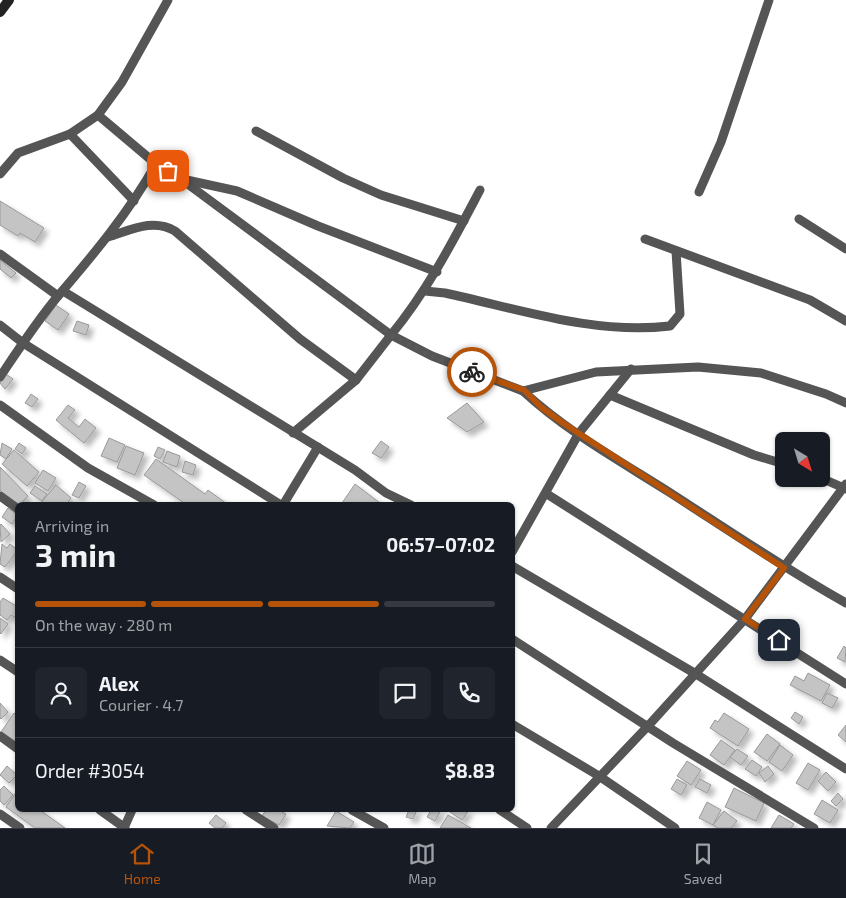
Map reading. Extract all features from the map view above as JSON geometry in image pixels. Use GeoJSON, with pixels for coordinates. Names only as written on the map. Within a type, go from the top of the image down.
{"type":"FeatureCollection","features":[{"type":"Feature","properties":{"kind":"street"},"geometry":{"type":"LineString","coordinates":[[0,12],[9,0]]}},
{"type":"Feature","properties":{"kind":"street"},"geometry":{"type":"LineString","coordinates":[[0,174],[18,153],[70,134],[98,115],[122,82],[168,0]]}},
{"type":"Feature","properties":{"kind":"street"},"geometry":{"type":"LineString","coordinates":[[699,192],[721,142],[768,0]]}},
{"type":"Feature","properties":{"kind":"street"},"geometry":{"type":"LineString","coordinates":[[98,115],[156,164],[179,178],[391,335],[432,356],[524,390],[542,408],[579,433],[784,568],[846,603]]}},
{"type":"Feature","properties":{"kind":"street"},"geometry":{"type":"LineString","coordinates":[[256,131],[365,188],[464,221]]}},
{"type":"Feature","properties":{"kind":"street"},"geometry":{"type":"LineString","coordinates":[[70,134],[134,201]]}},
{"type":"Feature","properties":{"kind":"street"},"geometry":{"type":"LineString","coordinates":[[0,377],[60,294],[108,237],[134,201],[156,164]]}},
{"type":"Feature","properties":{"kind":"street"},"geometry":{"type":"LineString","coordinates":[[179,178],[237,191],[318,226],[437,272]]}},
{"type":"Feature","properties":{"kind":"street"},"geometry":{"type":"LineString","coordinates":[[293,433],[356,380],[425,291],[480,190]]}},
{"type":"Feature","properties":{"kind":"street"},"geometry":{"type":"LineString","coordinates":[[799,219],[846,250]]}},
{"type":"Feature","properties":{"kind":"street"},"geometry":{"type":"LineString","coordinates":[[108,237],[145,225],[158,224],[170,228],[300,339],[356,380]]}},
{"type":"Feature","properties":{"kind":"street"},"geometry":{"type":"LineString","coordinates":[[645,239],[810,300],[846,321]]}},
{"type":"Feature","properties":{"kind":"street"},"geometry":{"type":"LineString","coordinates":[[425,291],[445,293],[582,324],[613,328],[670,326],[680,314],[676,251]]}},
{"type":"Feature","properties":{"kind":"street"},"geometry":{"type":"LineString","coordinates":[[0,254],[60,294],[318,447],[386,493],[405,502]]}},
{"type":"Feature","properties":{"kind":"street"},"geometry":{"type":"LineString","coordinates":[[0,325],[23,343],[277,502]]}},
{"type":"Feature","properties":{"kind":"street"},"geometry":{"type":"LineString","coordinates":[[524,390],[596,372],[698,367],[761,373],[817,391],[846,403]]}},
{"type":"Feature","properties":{"kind":"street"},"geometry":{"type":"LineString","coordinates":[[515,547],[547,494],[579,433],[631,369]]}},
{"type":"Feature","properties":{"kind":"street"},"geometry":{"type":"LineString","coordinates":[[610,395],[754,455],[775,461]]}},
{"type":"Feature","properties":{"kind":"street"},"geometry":{"type":"LineString","coordinates":[[0,405],[88,468],[149,502]]}},
{"type":"Feature","properties":{"kind":"street"},"geometry":{"type":"LineString","coordinates":[[284,502],[318,447]]}},
{"type":"Feature","properties":{"kind":"street"},"geometry":{"type":"LineString","coordinates":[[551,828],[598,776],[648,726],[745,619],[845,487],[830,481]]}},
{"type":"Feature","properties":{"kind":"street"},"geometry":{"type":"LineString","coordinates":[[547,494],[846,684]]}},
{"type":"Feature","properties":{"kind":"street"},"geometry":{"type":"LineString","coordinates":[[0,496],[15,507]]}},
{"type":"Feature","properties":{"kind":"street"},"geometry":{"type":"LineString","coordinates":[[515,568],[696,674],[846,770]]}},
{"type":"Feature","properties":{"kind":"street"},"geometry":{"type":"LineString","coordinates":[[0,577],[15,587]]}},
{"type":"Feature","properties":{"kind":"street"},"geometry":{"type":"LineString","coordinates":[[515,641],[648,726],[814,828]]}},
{"type":"Feature","properties":{"kind":"street"},"geometry":{"type":"LineString","coordinates":[[0,660],[15,670]]}},
{"type":"Feature","properties":{"kind":"street"},"geometry":{"type":"LineString","coordinates":[[515,726],[598,776],[675,828]]}},
{"type":"Feature","properties":{"kind":"street"},"geometry":{"type":"LineString","coordinates":[[0,736],[15,747]]}},
{"type":"Feature","properties":{"kind":"street"},"geometry":{"type":"LineString","coordinates":[[103,812],[125,828],[131,812]]}},
{"type":"Feature","properties":{"kind":"street"},"geometry":{"type":"LineString","coordinates":[[249,812],[274,828]]}},
{"type":"Feature","properties":{"kind":"street"},"geometry":{"type":"LineString","coordinates":[[503,812],[527,828]]}},
{"type":"Feature","properties":{"kind":"street"},"geometry":{"type":"LineString","coordinates":[[0,814],[20,828]]}},
{"type":"Feature","properties":{"kind":"street"},"geometry":{"type":"LineString","coordinates":[[366,814],[384,828]]}},
{"type":"Feature","properties":{"kind":"building"},"geometry":{"type":"Polygon","coordinates":[[[0,201],[44,228],[35,242],[20,233],[18,236],[0,225],[0,201]]]}},
{"type":"Feature","properties":{"kind":"building"},"geometry":{"type":"Polygon","coordinates":[[[0,260],[16,273],[11,278],[0,269],[0,260]]]}},
{"type":"Feature","properties":{"kind":"building"},"geometry":{"type":"Polygon","coordinates":[[[56,305],[69,314],[58,330],[45,321],[56,305]]]}},
{"type":"Feature","properties":{"kind":"building"},"geometry":{"type":"Polygon","coordinates":[[[77,321],[89,325],[86,335],[73,331],[77,321]]]}},
{"type":"Feature","properties":{"kind":"building"},"geometry":{"type":"Polygon","coordinates":[[[6,374],[13,379],[5,389],[0,383],[6,374]]]}},
{"type":"Feature","properties":{"kind":"building"},"geometry":{"type":"Polygon","coordinates":[[[31,394],[38,399],[32,407],[25,403],[31,394]]]}},
{"type":"Feature","properties":{"kind":"building"},"geometry":{"type":"Polygon","coordinates":[[[467,403],[484,422],[467,432],[447,418],[467,403]]]}},
{"type":"Feature","properties":{"kind":"building"},"geometry":{"type":"Polygon","coordinates":[[[68,405],[75,410],[68,418],[79,427],[85,419],[96,428],[84,443],[56,420],[68,405]]]}},
{"type":"Feature","properties":{"kind":"building"},"geometry":{"type":"Polygon","coordinates":[[[109,438],[125,445],[117,462],[101,456],[109,438]]]}},
{"type":"Feature","properties":{"kind":"building"},"geometry":{"type":"Polygon","coordinates":[[[381,441],[389,447],[381,458],[372,453],[381,441]]]}},
{"type":"Feature","properties":{"kind":"building"},"geometry":{"type":"Polygon","coordinates":[[[2,443],[12,449],[6,459],[0,455],[2,443]]]}},
{"type":"Feature","properties":{"kind":"building"},"geometry":{"type":"Polygon","coordinates":[[[19,443],[26,448],[22,454],[15,449],[19,443]]]}},
{"type":"Feature","properties":{"kind":"building"},"geometry":{"type":"Polygon","coordinates":[[[126,446],[144,453],[135,475],[117,468],[126,446]]]}},
{"type":"Feature","properties":{"kind":"building"},"geometry":{"type":"Polygon","coordinates":[[[158,447],[165,450],[160,459],[154,456],[158,447]]]}},
{"type":"Feature","properties":{"kind":"building"},"geometry":{"type":"Polygon","coordinates":[[[14,450],[39,472],[27,486],[2,464],[14,450]]]}},
{"type":"Feature","properties":{"kind":"building"},"geometry":{"type":"Polygon","coordinates":[[[167,451],[180,456],[177,467],[163,462],[167,451]]]}},
{"type":"Feature","properties":{"kind":"building"},"geometry":{"type":"Polygon","coordinates":[[[156,459],[205,494],[208,490],[224,502],[183,502],[144,475],[156,459]]]}},
{"type":"Feature","properties":{"kind":"building"},"geometry":{"type":"Polygon","coordinates":[[[185,461],[196,465],[193,475],[182,472],[185,461]]]}},
{"type":"Feature","properties":{"kind":"building"},"geometry":{"type":"Polygon","coordinates":[[[0,467],[28,496],[22,502],[15,502],[15,505],[0,490],[0,467]]]}},
{"type":"Feature","properties":{"kind":"building"},"geometry":{"type":"Polygon","coordinates":[[[43,470],[56,478],[48,491],[35,483],[43,470]]]}},
{"type":"Feature","properties":{"kind":"building"},"geometry":{"type":"Polygon","coordinates":[[[79,482],[86,486],[79,498],[72,495],[79,482]]]}},
{"type":"Feature","properties":{"kind":"building"},"geometry":{"type":"Polygon","coordinates":[[[355,484],[379,502],[343,502],[355,484]]]}},
{"type":"Feature","properties":{"kind":"building"},"geometry":{"type":"Polygon","coordinates":[[[56,485],[71,498],[68,502],[42,502],[56,485]]]}},
{"type":"Feature","properties":{"kind":"building"},"geometry":{"type":"Polygon","coordinates":[[[35,486],[47,494],[42,501],[30,493],[35,486]]]}},
{"type":"Feature","properties":{"kind":"building"},"geometry":{"type":"Polygon","coordinates":[[[8,508],[15,513],[15,520],[12,524],[2,517],[8,508]]]}},
{"type":"Feature","properties":{"kind":"building"},"geometry":{"type":"Polygon","coordinates":[[[0,525],[10,534],[1,542],[0,525]]]}},
{"type":"Feature","properties":{"kind":"building"},"geometry":{"type":"Polygon","coordinates":[[[2,544],[7,548],[10,544],[15,548],[15,554],[5,567],[0,564],[2,544]]]}},
{"type":"Feature","properties":{"kind":"building"},"geometry":{"type":"Polygon","coordinates":[[[3,598],[15,605],[15,617],[11,615],[7,620],[0,615],[0,602],[3,598]]]}},
{"type":"Feature","properties":{"kind":"building"},"geometry":{"type":"Polygon","coordinates":[[[0,618],[8,624],[1,634],[0,633],[0,618]]]}},
{"type":"Feature","properties":{"kind":"building"},"geometry":{"type":"Polygon","coordinates":[[[844,646],[846,648],[845,662],[837,658],[844,646]]]}},
{"type":"Feature","properties":{"kind":"building"},"geometry":{"type":"Polygon","coordinates":[[[808,673],[830,685],[821,701],[790,685],[795,676],[804,681],[808,673]]]}},
{"type":"Feature","properties":{"kind":"building"},"geometry":{"type":"Polygon","coordinates":[[[827,693],[838,698],[832,708],[822,703],[827,693]]]}},
{"type":"Feature","properties":{"kind":"building"},"geometry":{"type":"Polygon","coordinates":[[[0,703],[8,712],[1,719],[0,718],[0,703]]]}},
{"type":"Feature","properties":{"kind":"building"},"geometry":{"type":"Polygon","coordinates":[[[795,712],[803,717],[799,724],[791,718],[795,712]]]}},
{"type":"Feature","properties":{"kind":"building"},"geometry":{"type":"Polygon","coordinates":[[[14,713],[15,741],[1,732],[14,713]]]}},
{"type":"Feature","properties":{"kind":"building"},"geometry":{"type":"Polygon","coordinates":[[[724,713],[749,729],[738,746],[710,728],[715,720],[718,722],[724,713]]]}},
{"type":"Feature","properties":{"kind":"building"},"geometry":{"type":"Polygon","coordinates":[[[846,725],[846,742],[838,735],[846,725]]]}},
{"type":"Feature","properties":{"kind":"building"},"geometry":{"type":"Polygon","coordinates":[[[767,734],[780,744],[767,761],[754,752],[767,734]]]}},
{"type":"Feature","properties":{"kind":"building"},"geometry":{"type":"Polygon","coordinates":[[[721,740],[735,750],[724,765],[710,755],[721,740]]]}},
{"type":"Feature","properties":{"kind":"building"},"geometry":{"type":"Polygon","coordinates":[[[780,745],[793,755],[782,771],[769,762],[780,745]]]}},
{"type":"Feature","properties":{"kind":"building"},"geometry":{"type":"Polygon","coordinates":[[[737,749],[748,756],[741,765],[730,757],[737,749]]]}},
{"type":"Feature","properties":{"kind":"building"},"geometry":{"type":"Polygon","coordinates":[[[752,760],[762,767],[756,776],[745,769],[752,760]]]}},
{"type":"Feature","properties":{"kind":"building"},"geometry":{"type":"Polygon","coordinates":[[[687,761],[701,770],[691,785],[677,776],[687,761]]]}},
{"type":"Feature","properties":{"kind":"building"},"geometry":{"type":"Polygon","coordinates":[[[808,763],[820,770],[808,790],[796,783],[808,763]]]}},
{"type":"Feature","properties":{"kind":"building"},"geometry":{"type":"Polygon","coordinates":[[[7,766],[15,773],[15,777],[9,783],[0,775],[7,766]]]}},
{"type":"Feature","properties":{"kind":"building"},"geometry":{"type":"Polygon","coordinates":[[[768,766],[774,774],[765,782],[759,773],[768,766]]]}},
{"type":"Feature","properties":{"kind":"building"},"geometry":{"type":"Polygon","coordinates":[[[826,772],[836,782],[828,791],[818,781],[826,772]]]}},
{"type":"Feature","properties":{"kind":"building"},"geometry":{"type":"Polygon","coordinates":[[[677,779],[687,785],[681,795],[671,789],[677,779]]]}},
{"type":"Feature","properties":{"kind":"building"},"geometry":{"type":"Polygon","coordinates":[[[700,779],[711,785],[707,793],[695,787],[700,779]]]}},
{"type":"Feature","properties":{"kind":"building"},"geometry":{"type":"Polygon","coordinates":[[[4,786],[13,795],[4,805],[0,801],[0,790],[4,786]]]}},
{"type":"Feature","properties":{"kind":"building"},"geometry":{"type":"Polygon","coordinates":[[[734,788],[764,803],[756,821],[725,807],[734,788]]]}},
{"type":"Feature","properties":{"kind":"building"},"geometry":{"type":"Polygon","coordinates":[[[838,793],[843,799],[836,806],[831,801],[838,793]]]}},
{"type":"Feature","properties":{"kind":"building"},"geometry":{"type":"Polygon","coordinates":[[[15,794],[15,812],[43,812],[65,828],[35,828],[6,807],[15,794]]]}},
{"type":"Feature","properties":{"kind":"building"},"geometry":{"type":"Polygon","coordinates":[[[822,800],[838,810],[830,823],[814,814],[822,800]]]}},
{"type":"Feature","properties":{"kind":"building"},"geometry":{"type":"Polygon","coordinates":[[[707,802],[721,810],[713,825],[699,818],[707,802]]]}},
{"type":"Feature","properties":{"kind":"building"},"geometry":{"type":"Polygon","coordinates":[[[724,811],[737,821],[731,828],[718,828],[713,825],[724,811]]]}},
{"type":"Feature","properties":{"kind":"building"},"geometry":{"type":"Polygon","coordinates":[[[265,812],[282,812],[286,814],[279,825],[262,816],[265,812]]]}},
{"type":"Feature","properties":{"kind":"building"},"geometry":{"type":"Polygon","coordinates":[[[335,812],[354,822],[350,828],[327,826],[335,812]]]}},
{"type":"Feature","properties":{"kind":"building"},"geometry":{"type":"Polygon","coordinates":[[[408,812],[416,812],[413,819],[406,817],[408,812]]]}},
{"type":"Feature","properties":{"kind":"building"},"geometry":{"type":"Polygon","coordinates":[[[430,812],[440,812],[435,821],[427,817],[430,812]]]}},
{"type":"Feature","properties":{"kind":"building"},"geometry":{"type":"Polygon","coordinates":[[[450,812],[468,812],[462,820],[450,812]]]}},
{"type":"Feature","properties":{"kind":"building"},"geometry":{"type":"Polygon","coordinates":[[[216,815],[226,823],[222,828],[215,828],[209,823],[216,815]]]}},
{"type":"Feature","properties":{"kind":"building"},"geometry":{"type":"Polygon","coordinates":[[[448,815],[471,828],[440,828],[448,815]]]}},
{"type":"Feature","properties":{"kind":"building"},"geometry":{"type":"Polygon","coordinates":[[[779,815],[794,824],[791,828],[771,828],[779,815]]]}},
{"type":"Feature","properties":{"kind":"way so far"},"geometry":{"type":"LineString","coordinates":[[168,171],[391,335],[432,356],[472,372]]}},
{"type":"Feature","properties":{"kind":"route"},"geometry":{"type":"LineString","coordinates":[[472,372],[524,390],[542,408],[563,423],[784,568],[745,619],[779,640]]}}]}
